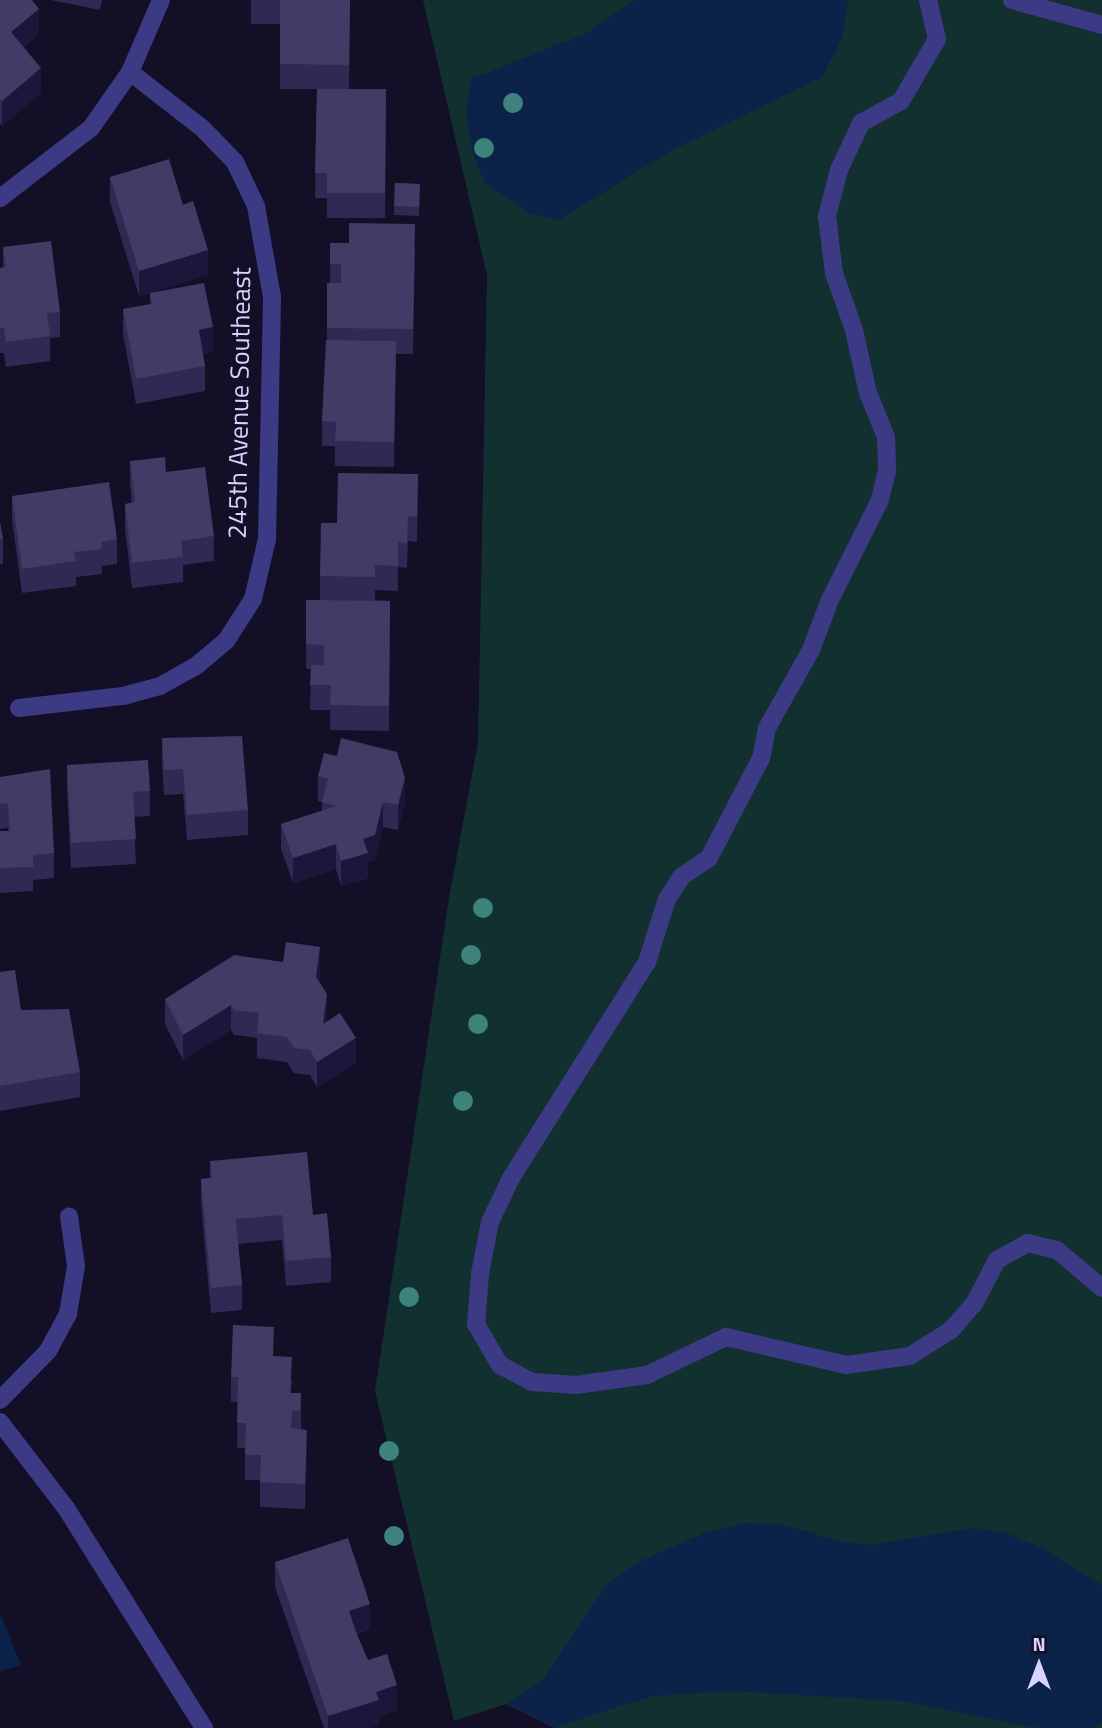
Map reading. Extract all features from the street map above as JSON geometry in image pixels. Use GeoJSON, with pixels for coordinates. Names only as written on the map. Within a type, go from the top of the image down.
{"type":"FeatureCollection","features":[{"type":"Feature","properties":{"kind":"street"},"geometry":{"type":"LineString","coordinates":[[0,198],[91,128],[130,72],[161,0]]}},
{"type":"Feature","properties":{"kind":"street"},"geometry":{"type":"LineString","coordinates":[[928,0],[937,39],[901,101],[861,123],[839,170],[827,216],[834,273],[854,330],[868,393],[886,437],[887,471],[879,502],[829,602],[811,650],[767,729],[761,758],[709,858],[681,876],[667,899],[647,962],[511,1178],[491,1222],[480,1274],[477,1324],[500,1365],[532,1382],[576,1385],[646,1375],[726,1337],[846,1365],[910,1356],[951,1330],[974,1304],[997,1260],[1028,1243],[1057,1250],[1102,1288]]}},
{"type":"Feature","properties":{"kind":"street"},"geometry":{"type":"LineString","coordinates":[[1012,0],[1102,25]]}},
{"type":"Feature","properties":{"kind":"street","name":"245th Avenue Southeast"},"geometry":{"type":"LineString","coordinates":[[19,708],[123,696],[160,685],[196,666],[226,641],[253,599],[267,539],[272,297],[256,206],[235,162],[202,128],[130,72]]}},
{"type":"Feature","properties":{"kind":"street"},"geometry":{"type":"LineString","coordinates":[[0,1400],[48,1352],[68,1314],[76,1266],[69,1216]]}},
{"type":"Feature","properties":{"kind":"street"},"geometry":{"type":"LineString","coordinates":[[0,1422],[88,1542],[204,1728]]}},
{"type":"Feature","properties":{"kind":"green space"},"geometry":{"type":"Polygon","coordinates":[[[423,0],[1102,0],[1102,1728],[554,1728],[506,1704],[454,1721],[375,1391],[449,898],[478,743],[487,275],[423,0]]]}},
{"type":"Feature","properties":{"kind":"water"},"geometry":{"type":"Polygon","coordinates":[[[635,0],[848,0],[842,38],[822,77],[669,152],[559,220],[530,214],[486,185],[473,154],[466,113],[471,79],[587,33],[635,0]]]}},
{"type":"Feature","properties":{"kind":"water"},"geometry":{"type":"Polygon","coordinates":[[[745,1523],[784,1525],[839,1541],[870,1545],[973,1528],[1006,1533],[1042,1548],[1102,1585],[1102,1723],[1094,1728],[1030,1727],[901,1701],[734,1691],[652,1696],[554,1728],[507,1704],[542,1681],[604,1587],[634,1564],[706,1532],[745,1523]]]}},
{"type":"Feature","properties":{"kind":"water"},"geometry":{"type":"Polygon","coordinates":[[[0,1613],[21,1665],[0,1671],[0,1613]]]}},
{"type":"Feature","properties":{"kind":"building"},"geometry":{"type":"Polygon","coordinates":[[[0,0],[32,0],[39,9],[11,32],[41,68],[2,101],[0,99],[0,0]]]}},
{"type":"Feature","properties":{"kind":"building"},"geometry":{"type":"Polygon","coordinates":[[[280,0],[350,0],[349,65],[280,64],[280,0]]]}},
{"type":"Feature","properties":{"kind":"building"},"geometry":{"type":"Polygon","coordinates":[[[317,89],[386,89],[385,193],[327,193],[327,173],[315,173],[317,89]]]}},
{"type":"Feature","properties":{"kind":"building"},"geometry":{"type":"Polygon","coordinates":[[[169,159],[183,205],[193,201],[208,250],[139,271],[110,177],[169,159]]]}},
{"type":"Feature","properties":{"kind":"building"},"geometry":{"type":"Polygon","coordinates":[[[395,183],[420,184],[419,207],[394,206],[395,183]]]}},
{"type":"Feature","properties":{"kind":"building"},"geometry":{"type":"Polygon","coordinates":[[[349,223],[415,224],[413,329],[327,328],[327,283],[341,283],[341,264],[330,264],[330,243],[349,243],[349,223]]]}},
{"type":"Feature","properties":{"kind":"building"},"geometry":{"type":"Polygon","coordinates":[[[51,241],[60,312],[47,313],[50,336],[6,342],[4,328],[0,328],[0,268],[6,267],[3,247],[51,241]]]}},
{"type":"Feature","properties":{"kind":"building"},"geometry":{"type":"Polygon","coordinates":[[[204,283],[213,327],[199,330],[205,366],[136,379],[123,309],[152,304],[150,293],[204,283]]]}},
{"type":"Feature","properties":{"kind":"building"},"geometry":{"type":"Polygon","coordinates":[[[326,340],[396,341],[394,442],[335,441],[336,422],[322,421],[326,340]]]}},
{"type":"Feature","properties":{"kind":"building"},"geometry":{"type":"Polygon","coordinates":[[[165,457],[166,472],[205,467],[214,536],[181,541],[183,557],[132,563],[125,504],[135,502],[130,461],[165,457]]]}},
{"type":"Feature","properties":{"kind":"building"},"geometry":{"type":"Polygon","coordinates":[[[338,473],[418,474],[417,517],[408,516],[407,543],[398,542],[398,566],[375,565],[375,577],[320,576],[321,523],[337,523],[338,473]]]}},
{"type":"Feature","properties":{"kind":"building"},"geometry":{"type":"Polygon","coordinates":[[[109,482],[117,539],[101,542],[102,549],[74,552],[76,561],[22,569],[12,496],[109,482]]]}},
{"type":"Feature","properties":{"kind":"building"},"geometry":{"type":"Polygon","coordinates":[[[306,600],[390,601],[389,706],[330,705],[331,685],[310,685],[311,665],[324,665],[324,645],[306,644],[306,600]]]}},
{"type":"Feature","properties":{"kind":"building"},"geometry":{"type":"Polygon","coordinates":[[[242,736],[248,810],[187,815],[183,769],[164,770],[162,738],[242,736]]]}},
{"type":"Feature","properties":{"kind":"building"},"geometry":{"type":"Polygon","coordinates":[[[341,738],[397,752],[405,778],[398,805],[383,802],[375,835],[363,839],[368,853],[341,861],[336,844],[293,858],[281,824],[336,806],[322,802],[328,779],[318,776],[324,753],[337,756],[341,738]]]}},
{"type":"Feature","properties":{"kind":"building"},"geometry":{"type":"Polygon","coordinates":[[[148,760],[150,791],[133,792],[136,839],[71,843],[67,765],[148,760]]]}},
{"type":"Feature","properties":{"kind":"building"},"geometry":{"type":"Polygon","coordinates":[[[50,769],[54,853],[33,855],[33,867],[0,868],[0,831],[10,831],[8,803],[0,804],[0,777],[50,769]]]}},
{"type":"Feature","properties":{"kind":"building"},"geometry":{"type":"Polygon","coordinates":[[[286,942],[320,947],[316,977],[327,994],[323,1024],[340,1013],[356,1038],[317,1062],[310,1050],[294,1048],[287,1037],[257,1033],[259,1013],[234,1010],[231,1005],[183,1035],[165,999],[234,955],[283,962],[286,942]]]}},
{"type":"Feature","properties":{"kind":"building"},"geometry":{"type":"Polygon","coordinates":[[[15,970],[21,1010],[69,1009],[80,1072],[0,1086],[0,972],[15,970]]]}},
{"type":"Feature","properties":{"kind":"building"},"geometry":{"type":"Polygon","coordinates":[[[307,1152],[313,1215],[327,1213],[331,1257],[286,1261],[282,1215],[236,1219],[242,1285],[211,1288],[201,1179],[212,1178],[210,1161],[307,1152]]]}},
{"type":"Feature","properties":{"kind":"building"},"geometry":{"type":"Polygon","coordinates":[[[233,1325],[274,1327],[273,1356],[292,1357],[290,1393],[301,1393],[300,1411],[292,1411],[291,1428],[307,1430],[305,1484],[260,1482],[261,1455],[245,1455],[246,1423],[237,1423],[238,1377],[231,1377],[233,1325]]]}},
{"type":"Feature","properties":{"kind":"building"},"geometry":{"type":"Polygon","coordinates":[[[348,1538],[370,1604],[349,1611],[357,1635],[368,1660],[387,1654],[397,1685],[376,1692],[379,1700],[328,1716],[275,1562],[348,1538]]]}}]}
